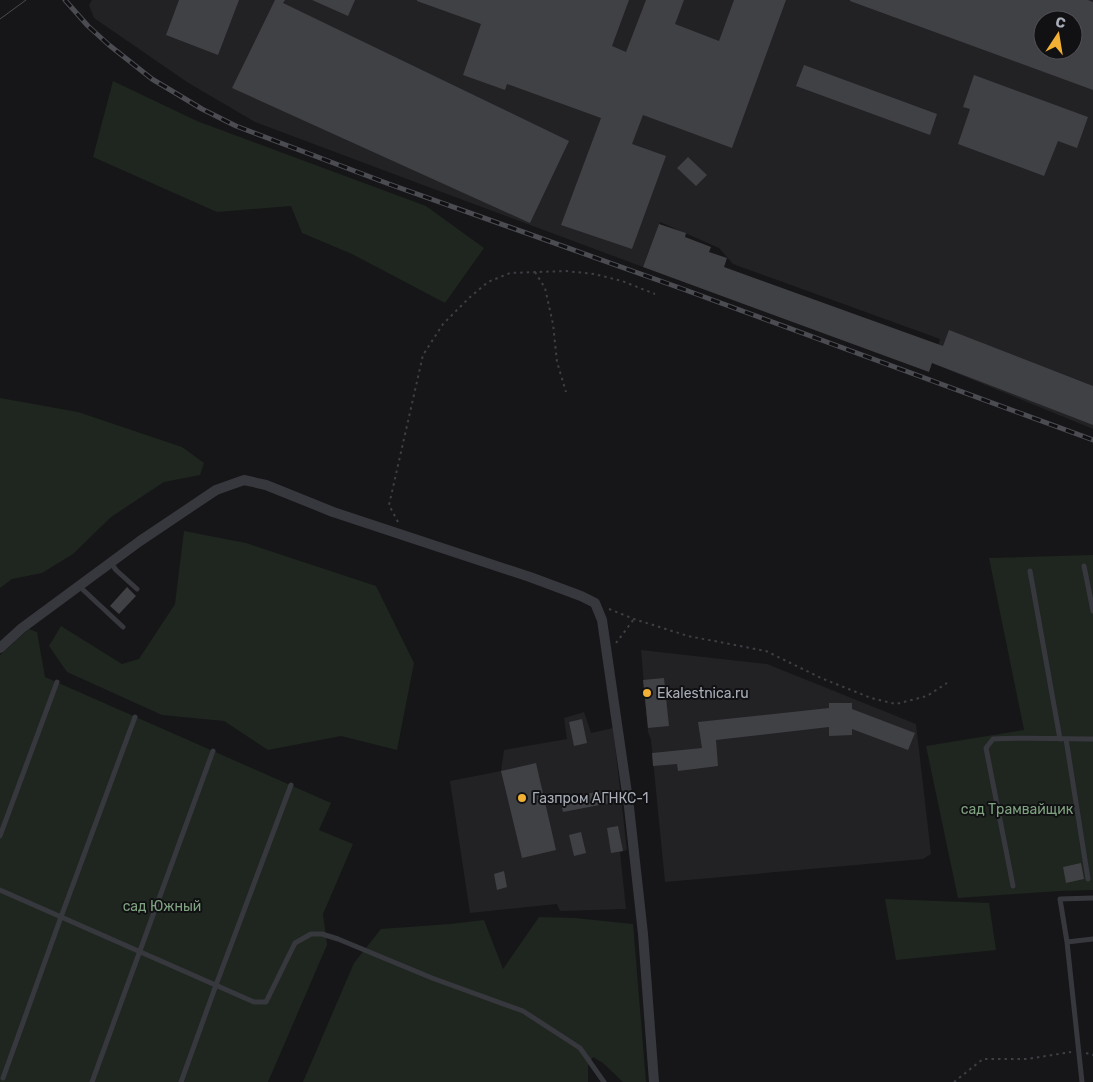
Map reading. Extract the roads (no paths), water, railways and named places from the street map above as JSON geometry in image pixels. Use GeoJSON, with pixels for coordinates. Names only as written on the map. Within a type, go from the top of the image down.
{"type":"FeatureCollection","features":[{"type":"Feature","properties":{"kind":"street"},"geometry":{"type":"LineString","coordinates":[[0,648],[22,628],[140,541],[216,490],[244,480],[266,485],[333,512],[530,577],[595,603],[602,620],[629,807],[643,934],[654,1082]]}},
{"type":"Feature","properties":{"kind":"lane"},"geometry":{"type":"LineString","coordinates":[[110,562],[137,589]]}},
{"type":"Feature","properties":{"kind":"lane"},"geometry":{"type":"LineString","coordinates":[[1084,566],[1093,611]]}},
{"type":"Feature","properties":{"kind":"lane"},"geometry":{"type":"LineString","coordinates":[[1030,571],[1088,879]]}},
{"type":"Feature","properties":{"kind":"lane"},"geometry":{"type":"LineString","coordinates":[[79,586],[123,627]]}},
{"type":"Feature","properties":{"kind":"lane"},"geometry":{"type":"LineString","coordinates":[[0,836],[57,682]]}},
{"type":"Feature","properties":{"kind":"lane"},"geometry":{"type":"LineString","coordinates":[[3,1078],[135,717]]}},
{"type":"Feature","properties":{"kind":"lane"},"geometry":{"type":"LineString","coordinates":[[1013,886],[986,748],[993,738],[1093,738]]}},
{"type":"Feature","properties":{"kind":"lane"},"geometry":{"type":"LineString","coordinates":[[92,1082],[212,751]]}},
{"type":"Feature","properties":{"kind":"lane"},"geometry":{"type":"LineString","coordinates":[[181,1082],[291,785]]}},
{"type":"Feature","properties":{"kind":"lane"},"geometry":{"type":"LineString","coordinates":[[0,890],[254,1002],[266,1002],[296,943],[311,934],[322,934],[338,939],[432,978],[523,1011],[580,1048],[604,1082]]}},
{"type":"Feature","properties":{"kind":"lane"},"geometry":{"type":"LineString","coordinates":[[1082,1082],[1067,942],[1060,899],[1093,898]]}},
{"type":"Feature","properties":{"kind":"lane"},"geometry":{"type":"LineString","coordinates":[[1067,942],[1093,940]]}},
{"type":"Feature","properties":{"kind":"tram line"},"geometry":{"type":"LineString","coordinates":[[0,19],[26,0]]}},
{"type":"Feature","properties":{"kind":"railway"},"geometry":{"type":"LineString","coordinates":[[65,0],[88,26],[152,79],[202,109],[236,126],[389,184],[680,288],[1093,440]]}},
{"type":"Feature","properties":{"kind":"place","name":"Ekalestnica.ru"},"geometry":{"type":"Point","coordinates":[647,693]}},
{"type":"Feature","properties":{"kind":"place","name":"Газпром АГНКС-1"},"geometry":{"type":"Point","coordinates":[522,798]}},
{"type":"Feature","properties":{"kind":"park label","name":"сад Трамвайщик"},"geometry":{"type":"Point","coordinates":[1017,809]}},
{"type":"Feature","properties":{"kind":"park label","name":"сад Южный"},"geometry":{"type":"Point","coordinates":[162,906]}}]}
